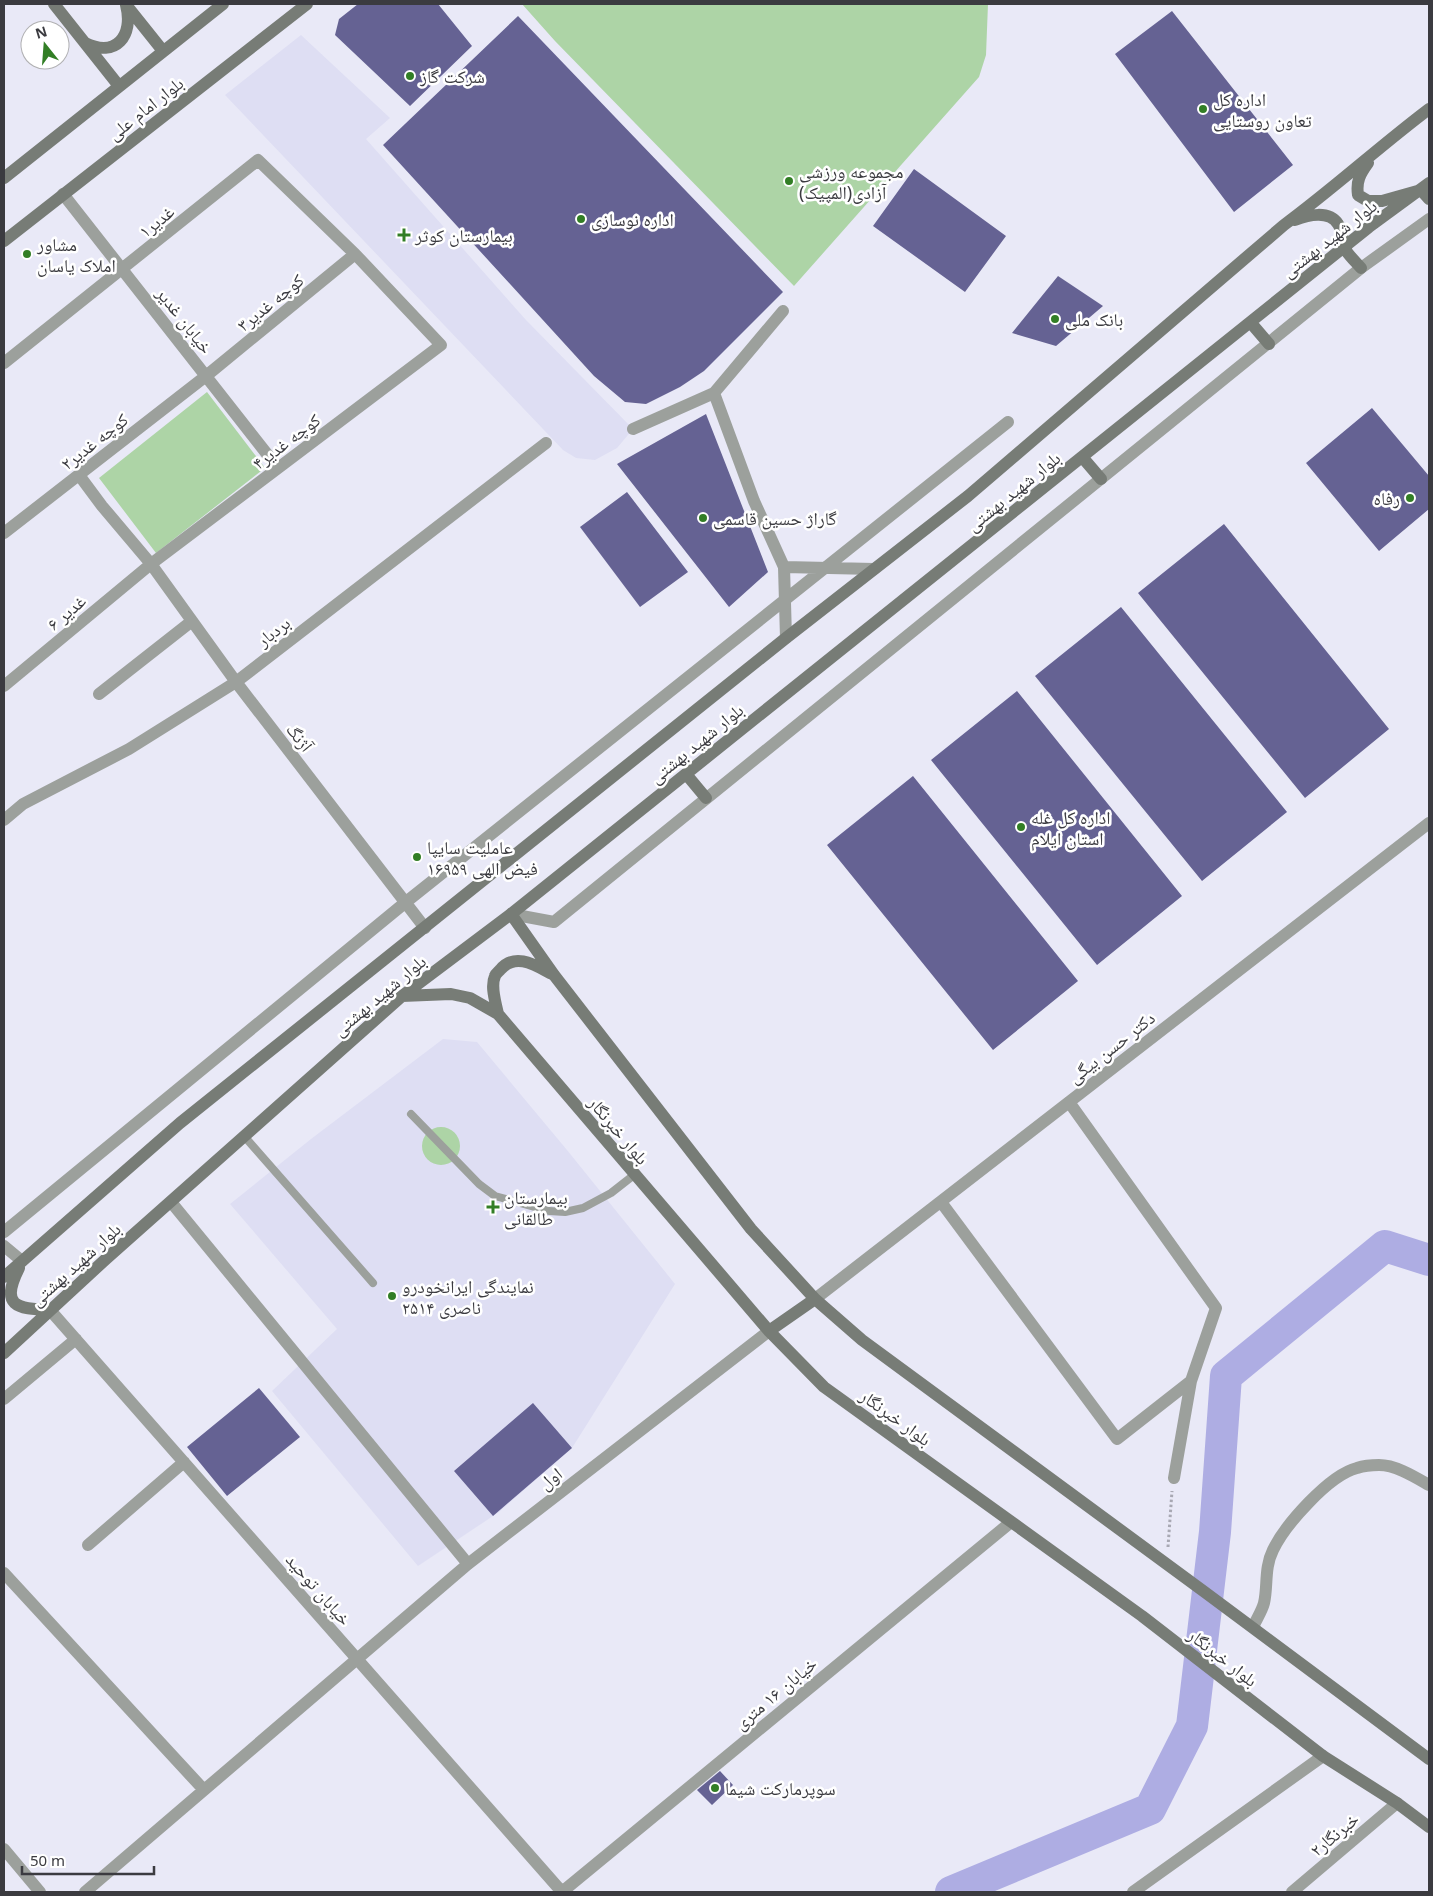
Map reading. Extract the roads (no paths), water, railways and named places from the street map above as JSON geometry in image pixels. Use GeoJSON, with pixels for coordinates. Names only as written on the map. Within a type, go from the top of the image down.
{"type":"FeatureCollection","features":[{"type":"Feature","properties":{"kind":"main road"},"geometry":{"type":"LineString","coordinates":[[54,4],[119,86]]}},
{"type":"Feature","properties":{"kind":"main road"},"geometry":{"type":"LineString","coordinates":[[85,43],[94,48],[109,48],[122,40],[128,28],[129,16],[126,4]]}},
{"type":"Feature","properties":{"kind":"main road"},"geometry":{"type":"LineString","coordinates":[[126,4],[163,51]]}},
{"type":"Feature","properties":{"kind":"main road","name":"بلوار امام على"},"geometry":{"type":"LineString","coordinates":[[5,176],[223,4]]}},
{"type":"Feature","properties":{"kind":"main road","name":"بلوار امام على"},"geometry":{"type":"LineString","coordinates":[[4,241],[307,4]]}},
{"type":"Feature","properties":{"kind":"main road","name":"بلوار شهید بهشتی"},"geometry":{"type":"LineString","coordinates":[[4,1277],[180,1123],[786,638],[968,496],[1284,225],[1320,198],[1380,146],[1429,108]]}},
{"type":"Feature","properties":{"kind":"main road"},"geometry":{"type":"LineString","coordinates":[[1380,146],[1360,173],[1356,184],[1358,195],[1368,201],[1382,202],[1426,191]]}},
{"type":"Feature","properties":{"kind":"main road","name":"بلوار شهید بهشتی"},"geometry":{"type":"LineString","coordinates":[[4,1353],[402,996],[511,914],[1083,458],[1369,227],[1426,191]]}},
{"type":"Feature","properties":{"kind":"main road"},"geometry":{"type":"LineString","coordinates":[[1284,225],[1306,216],[1321,215],[1332,218],[1338,223],[1343,234],[1345,248],[1361,268]]}},
{"type":"Feature","properties":{"kind":"main road"},"geometry":{"type":"LineString","coordinates":[[1251,323],[1269,344]]}},
{"type":"Feature","properties":{"kind":"main road"},"geometry":{"type":"LineString","coordinates":[[1083,458],[1101,479]]}},
{"type":"Feature","properties":{"kind":"main road"},"geometry":{"type":"LineString","coordinates":[[686,774],[706,798]]}},
{"type":"Feature","properties":{"kind":"main road"},"geometry":{"type":"LineString","coordinates":[[511,914],[554,975],[751,1229],[815,1299],[862,1340],[1253,1627],[1429,1760]]}},
{"type":"Feature","properties":{"kind":"main road"},"geometry":{"type":"LineString","coordinates":[[498,1014],[493,990],[495,976],[504,965],[517,960],[525,961],[554,975]]}},
{"type":"Feature","properties":{"kind":"main road","name":"بلوار خبرنگار"},"geometry":{"type":"LineString","coordinates":[[402,996],[451,994],[470,998],[498,1014],[768,1331],[824,1387],[1142,1616],[1323,1756],[1397,1803],[1429,1827]]}},
{"type":"Feature","properties":{"kind":"main road"},"geometry":{"type":"LineString","coordinates":[[22,1261],[11,1280],[8,1293],[11,1302],[19,1308],[50,1310]]}},
{"type":"Feature","properties":{"kind":"main road"},"geometry":{"type":"LineString","coordinates":[[768,1331],[815,1299]]}},
{"type":"Feature","properties":{"kind":"street","name":"غدیر۱"},"geometry":{"type":"LineString","coordinates":[[4,363],[258,160],[355,254]]}},
{"type":"Feature","properties":{"kind":"street","name":"خیابان غدیر"},"geometry":{"type":"LineString","coordinates":[[63,194],[278,468]]}},
{"type":"Feature","properties":{"kind":"street"},"geometry":{"type":"LineString","coordinates":[[511,914],[554,922],[1361,268],[1429,219]]}},
{"type":"Feature","properties":{"kind":"street","name":"کوچه غدیر۴"},"geometry":{"type":"LineString","coordinates":[[151,564],[441,345],[355,254]]}},
{"type":"Feature","properties":{"kind":"street","name":"کوچه غدیر۳"},"geometry":{"type":"LineString","coordinates":[[206,376],[355,254]]}},
{"type":"Feature","properties":{"kind":"street"},"geometry":{"type":"LineString","coordinates":[[633,429],[714,393],[783,311]]}},
{"type":"Feature","properties":{"kind":"street","name":"کوچه غدیر۲"},"geometry":{"type":"LineString","coordinates":[[4,533],[206,376]]}},
{"type":"Feature","properties":{"kind":"street"},"geometry":{"type":"LineString","coordinates":[[714,393],[754,501],[784,567],[786,638]]}},
{"type":"Feature","properties":{"kind":"street"},"geometry":{"type":"LineString","coordinates":[[4,1232],[406,902],[1008,422]]}},
{"type":"Feature","properties":{"kind":"street","name":"بردبار"},"geometry":{"type":"LineString","coordinates":[[4,820],[23,804],[129,749],[236,682],[546,442]]}},
{"type":"Feature","properties":{"kind":"street","name":"آژنگ"},"geometry":{"type":"LineString","coordinates":[[79,475],[102,506],[151,564],[236,682],[426,928]]}},
{"type":"Feature","properties":{"kind":"street","name":"غدیر ۶"},"geometry":{"type":"LineString","coordinates":[[4,686],[151,564]]}},
{"type":"Feature","properties":{"kind":"street"},"geometry":{"type":"LineString","coordinates":[[784,567],[874,569]]}},
{"type":"Feature","properties":{"kind":"street"},"geometry":{"type":"LineString","coordinates":[[99,694],[192,621]]}},
{"type":"Feature","properties":{"kind":"street","name":"دکتر حسن بیگی"},"geometry":{"type":"LineString","coordinates":[[815,1299],[1429,823]]}},
{"type":"Feature","properties":{"kind":"street"},"geometry":{"type":"LineString","coordinates":[[1069,1102],[1216,1308],[1191,1381],[1174,1478]]}},
{"type":"Feature","properties":{"kind":"street"},"geometry":{"type":"LineString","coordinates":[[171,1202],[468,1564]]}},
{"type":"Feature","properties":{"kind":"street"},"geometry":{"type":"LineString","coordinates":[[941,1202],[1117,1439],[1191,1381]]}},
{"type":"Feature","properties":{"kind":"street"},"geometry":{"type":"LineString","coordinates":[[4,1246],[22,1261]]}},
{"type":"Feature","properties":{"kind":"street","name":"خیابان توحید"},"geometry":{"type":"LineString","coordinates":[[50,1310],[562,1892]]}},
{"type":"Feature","properties":{"kind":"street","name":"اول"},"geometry":{"type":"LineString","coordinates":[[85,1892],[468,1564],[768,1331]]}},
{"type":"Feature","properties":{"kind":"street"},"geometry":{"type":"LineString","coordinates":[[4,1399],[76,1339]]}},
{"type":"Feature","properties":{"kind":"street"},"geometry":{"type":"LineString","coordinates":[[88,1545],[184,1462]]}},
{"type":"Feature","properties":{"kind":"street"},"geometry":{"type":"LineString","coordinates":[[1253,1627],[1264,1603],[1265,1575],[1272,1550],[1291,1523],[1313,1498],[1333,1480],[1356,1468],[1381,1465],[1405,1472],[1429,1485]]}},
{"type":"Feature","properties":{"kind":"street","name":"خیابان ۱۶ متری"},"geometry":{"type":"LineString","coordinates":[[562,1892],[1011,1522]]}},
{"type":"Feature","properties":{"kind":"street"},"geometry":{"type":"LineString","coordinates":[[4,1573],[204,1790]]}},
{"type":"Feature","properties":{"kind":"street"},"geometry":{"type":"LineString","coordinates":[[1133,1892],[1323,1756]]}},
{"type":"Feature","properties":{"kind":"street","name":"خبرنگار۲"},"geometry":{"type":"LineString","coordinates":[[1292,1892],[1397,1803]]}},
{"type":"Feature","properties":{"kind":"street"},"geometry":{"type":"LineString","coordinates":[[4,1849],[40,1892]]}},
{"type":"Feature","properties":{"kind":"lane"},"geometry":{"type":"LineString","coordinates":[[411,1114],[479,1184],[495,1196],[549,1211],[565,1212],[583,1208],[611,1194],[634,1175]]}},
{"type":"Feature","properties":{"kind":"lane"},"geometry":{"type":"LineString","coordinates":[[244,1136],[373,1284]]}},
{"type":"Feature","properties":{"kind":"waterway"},"geometry":{"type":"LineString","coordinates":[[951,1892],[1150,1809],[1192,1726],[1215,1532],[1226,1376],[1385,1246],[1429,1260]]}},
{"type":"Feature","properties":{"kind":"place","name":"شرکت گاز"},"geometry":{"type":"Point","coordinates":[410,76]}},
{"type":"Feature","properties":{"kind":"place","name":"اداره کل تعاون روستایی"},"geometry":{"type":"Point","coordinates":[1203,109]}},
{"type":"Feature","properties":{"kind":"place","name":"مجموعه ورزشی آزادی(المپیک)"},"geometry":{"type":"Point","coordinates":[789,181]}},
{"type":"Feature","properties":{"kind":"place","name":"اداره نوسازی"},"geometry":{"type":"Point","coordinates":[581,219]}},
{"type":"Feature","properties":{"kind":"place","name":"بیمارستان کوثر"},"geometry":{"type":"Point","coordinates":[404,235]}},
{"type":"Feature","properties":{"kind":"place","name":"مشاور املاک یاسان"},"geometry":{"type":"Point","coordinates":[27,254]}},
{"type":"Feature","properties":{"kind":"place","name":"بانک ملی"},"geometry":{"type":"Point","coordinates":[1055,319]}},
{"type":"Feature","properties":{"kind":"place","name":"رفاه"},"geometry":{"type":"Point","coordinates":[1410,498]}},
{"type":"Feature","properties":{"kind":"place","name":"گاراژ حسین قاسمی"},"geometry":{"type":"Point","coordinates":[703,518]}},
{"type":"Feature","properties":{"kind":"place","name":"اداره کل غله استان ایلام"},"geometry":{"type":"Point","coordinates":[1021,827]}},
{"type":"Feature","properties":{"kind":"place","name":"عاملیت سایپا ۱۶۹۵۹ فیض الهی"},"geometry":{"type":"Point","coordinates":[417,857]}},
{"type":"Feature","properties":{"kind":"place","name":"بیمارستان طالقانی"},"geometry":{"type":"Point","coordinates":[493,1207]}},
{"type":"Feature","properties":{"kind":"place","name":"نمایندگی ایرانخودرو ناصری ۲۵۱۴"},"geometry":{"type":"Point","coordinates":[392,1296]}},
{"type":"Feature","properties":{"kind":"place","name":"سوپرمارکت شیما"},"geometry":{"type":"Point","coordinates":[715,1788]}}]}
